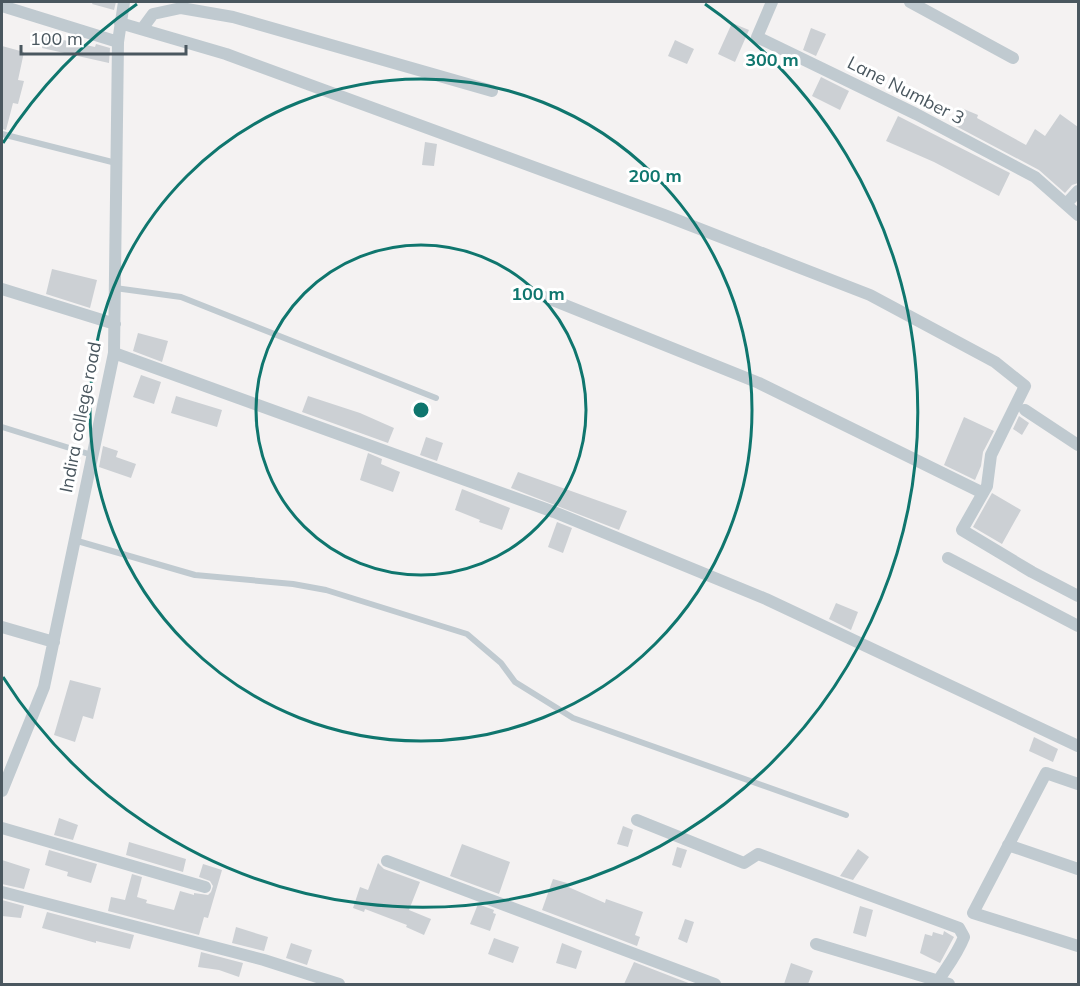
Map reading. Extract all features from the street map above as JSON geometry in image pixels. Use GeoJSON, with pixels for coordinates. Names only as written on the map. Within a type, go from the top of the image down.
{"type":"FeatureCollection","features":[{"type":"Feature","properties":{"kind":"street","name":"Indira college road"},"geometry":{"type":"LineString","coordinates":[[2,791],[44,687],[114,353],[118,42],[124,2]]}},
{"type":"Feature","properties":{"kind":"street","name":"Lane Number 3"},"geometry":{"type":"LineString","coordinates":[[772,2],[757,37],[916,114],[1035,177],[1067,203]]}},
{"type":"Feature","properties":{"kind":"street"},"geometry":{"type":"LineString","coordinates":[[910,2],[1013,58]]}},
{"type":"Feature","properties":{"kind":"street"},"geometry":{"type":"LineString","coordinates":[[2,6],[118,42]]}},
{"type":"Feature","properties":{"kind":"street"},"geometry":{"type":"LineString","coordinates":[[142,29],[153,14],[181,8],[198,10],[233,17],[492,91]]}},
{"type":"Feature","properties":{"kind":"street"},"geometry":{"type":"LineString","coordinates":[[120,23],[226,54],[664,215],[870,295],[995,362],[1025,386],[991,455],[987,486],[962,530],[1032,572],[1078,596]]}},
{"type":"Feature","properties":{"kind":"street"},"geometry":{"type":"LineString","coordinates":[[1078,191],[1067,203],[1078,215]]}},
{"type":"Feature","properties":{"kind":"street"},"geometry":{"type":"LineString","coordinates":[[2,289],[115,324]]}},
{"type":"Feature","properties":{"kind":"street"},"geometry":{"type":"LineString","coordinates":[[545,297],[759,383],[983,493]]}},
{"type":"Feature","properties":{"kind":"street"},"geometry":{"type":"LineString","coordinates":[[114,353],[554,512],[765,599],[1078,746]]}},
{"type":"Feature","properties":{"kind":"street"},"geometry":{"type":"LineString","coordinates":[[1025,410],[1078,445]]}},
{"type":"Feature","properties":{"kind":"street"},"geometry":{"type":"LineString","coordinates":[[948,558],[1078,626]]}},
{"type":"Feature","properties":{"kind":"street"},"geometry":{"type":"LineString","coordinates":[[2,627],[54,642]]}},
{"type":"Feature","properties":{"kind":"street"},"geometry":{"type":"LineString","coordinates":[[1078,784],[1046,773],[973,913],[1078,946]]}},
{"type":"Feature","properties":{"kind":"street"},"geometry":{"type":"LineString","coordinates":[[637,820],[744,863],[758,854],[959,928],[964,936],[941,983],[816,944]]}},
{"type":"Feature","properties":{"kind":"street"},"geometry":{"type":"LineString","coordinates":[[2,828],[205,888]]}},
{"type":"Feature","properties":{"kind":"street"},"geometry":{"type":"LineString","coordinates":[[1008,845],[1078,870]]}},
{"type":"Feature","properties":{"kind":"street"},"geometry":{"type":"LineString","coordinates":[[387,861],[715,984]]}},
{"type":"Feature","properties":{"kind":"street"},"geometry":{"type":"LineString","coordinates":[[2,892],[264,960],[339,984]]}},
{"type":"Feature","properties":{"kind":"lane"},"geometry":{"type":"LineString","coordinates":[[2,134],[117,164]]}},
{"type":"Feature","properties":{"kind":"lane"},"geometry":{"type":"LineString","coordinates":[[115,288],[181,297],[436,398]]}},
{"type":"Feature","properties":{"kind":"lane"},"geometry":{"type":"LineString","coordinates":[[2,427],[92,455]]}},
{"type":"Feature","properties":{"kind":"lane"},"geometry":{"type":"LineString","coordinates":[[74,540],[195,575],[292,584],[326,590],[467,634],[501,663],[515,682],[573,718],[846,815]]}},
{"type":"Feature","properties":{"kind":"building"},"geometry":{"type":"Polygon","coordinates":[[[93,2],[116,2],[114,10],[92,4],[93,2]]]}},
{"type":"Feature","properties":{"kind":"building"},"geometry":{"type":"Polygon","coordinates":[[[732,23],[749,30],[735,62],[718,54],[732,23]]]}},
{"type":"Feature","properties":{"kind":"building"},"geometry":{"type":"Polygon","coordinates":[[[811,28],[826,34],[816,56],[803,50],[811,28]]]}},
{"type":"Feature","properties":{"kind":"building"},"geometry":{"type":"Polygon","coordinates":[[[45,36],[110,48],[109,63],[42,48],[45,36]]]}},
{"type":"Feature","properties":{"kind":"building"},"geometry":{"type":"Polygon","coordinates":[[[675,40],[694,49],[687,64],[668,56],[675,40]]]}},
{"type":"Feature","properties":{"kind":"building"},"geometry":{"type":"Polygon","coordinates":[[[2,46],[24,52],[18,80],[24,81],[18,104],[13,103],[6,130],[2,129],[2,46]]]}},
{"type":"Feature","properties":{"kind":"building"},"geometry":{"type":"Polygon","coordinates":[[[821,77],[849,91],[840,110],[812,96],[821,77]]]}},
{"type":"Feature","properties":{"kind":"building"},"geometry":{"type":"Polygon","coordinates":[[[959,107],[978,115],[977,118],[1026,145],[1035,129],[1045,136],[1060,114],[1078,127],[1078,183],[1072,185],[1065,193],[1039,170],[952,124],[959,107]]]}},
{"type":"Feature","properties":{"kind":"building"},"geometry":{"type":"Polygon","coordinates":[[[898,116],[1010,173],[999,196],[934,162],[886,141],[898,116]]]}},
{"type":"Feature","properties":{"kind":"building"},"geometry":{"type":"Polygon","coordinates":[[[425,142],[437,144],[434,166],[422,165],[425,142]]]}},
{"type":"Feature","properties":{"kind":"building"},"geometry":{"type":"Polygon","coordinates":[[[52,269],[97,280],[90,308],[46,294],[52,269]]]}},
{"type":"Feature","properties":{"kind":"building"},"geometry":{"type":"Polygon","coordinates":[[[138,333],[168,341],[162,362],[133,351],[138,333]]]}},
{"type":"Feature","properties":{"kind":"building"},"geometry":{"type":"Polygon","coordinates":[[[141,375],[161,382],[154,404],[133,397],[141,375]]]}},
{"type":"Feature","properties":{"kind":"building"},"geometry":{"type":"Polygon","coordinates":[[[176,396],[222,410],[217,427],[171,413],[176,396]]]}},
{"type":"Feature","properties":{"kind":"building"},"geometry":{"type":"Polygon","coordinates":[[[308,396],[360,413],[394,428],[388,443],[302,412],[308,396]]]}},
{"type":"Feature","properties":{"kind":"building"},"geometry":{"type":"Polygon","coordinates":[[[1019,416],[1029,423],[1022,435],[1013,429],[1019,416]]]}},
{"type":"Feature","properties":{"kind":"building"},"geometry":{"type":"Polygon","coordinates":[[[964,417],[994,431],[983,452],[981,466],[975,480],[944,465],[964,417]]]}},
{"type":"Feature","properties":{"kind":"building"},"geometry":{"type":"Polygon","coordinates":[[[426,437],[443,443],[437,461],[420,455],[426,437]]]}},
{"type":"Feature","properties":{"kind":"building"},"geometry":{"type":"Polygon","coordinates":[[[103,446],[118,451],[116,457],[136,464],[131,478],[99,467],[103,446]]]}},
{"type":"Feature","properties":{"kind":"building"},"geometry":{"type":"Polygon","coordinates":[[[368,453],[382,459],[381,464],[400,472],[393,492],[360,480],[368,453]]]}},
{"type":"Feature","properties":{"kind":"building"},"geometry":{"type":"Polygon","coordinates":[[[518,472],[627,511],[619,530],[511,488],[518,472]]]}},
{"type":"Feature","properties":{"kind":"building"},"geometry":{"type":"Polygon","coordinates":[[[462,489],[510,508],[502,530],[455,510],[462,489]]]}},
{"type":"Feature","properties":{"kind":"building"},"geometry":{"type":"Polygon","coordinates":[[[992,493],[1021,510],[1002,544],[973,527],[992,493]]]}},
{"type":"Feature","properties":{"kind":"building"},"geometry":{"type":"Polygon","coordinates":[[[557,522],[572,528],[563,553],[548,547],[557,522]]]}},
{"type":"Feature","properties":{"kind":"building"},"geometry":{"type":"Polygon","coordinates":[[[836,603],[858,612],[851,630],[829,619],[836,603]]]}},
{"type":"Feature","properties":{"kind":"building"},"geometry":{"type":"Polygon","coordinates":[[[70,680],[101,688],[93,719],[83,716],[75,742],[54,735],[70,680]]]}},
{"type":"Feature","properties":{"kind":"building"},"geometry":{"type":"Polygon","coordinates":[[[1034,737],[1058,749],[1053,762],[1029,751],[1034,737]]]}},
{"type":"Feature","properties":{"kind":"building"},"geometry":{"type":"Polygon","coordinates":[[[59,818],[78,825],[73,840],[54,835],[59,818]]]}},
{"type":"Feature","properties":{"kind":"building"},"geometry":{"type":"Polygon","coordinates":[[[623,826],[633,830],[628,847],[617,844],[623,826]]]}},
{"type":"Feature","properties":{"kind":"building"},"geometry":{"type":"Polygon","coordinates":[[[129,842],[186,859],[183,872],[126,855],[129,842]]]}},
{"type":"Feature","properties":{"kind":"building"},"geometry":{"type":"Polygon","coordinates":[[[462,844],[510,862],[499,894],[450,876],[462,844]]]}},
{"type":"Feature","properties":{"kind":"building"},"geometry":{"type":"Polygon","coordinates":[[[677,847],[687,850],[681,868],[672,865],[677,847]]]}},
{"type":"Feature","properties":{"kind":"building"},"geometry":{"type":"Polygon","coordinates":[[[858,849],[869,857],[853,880],[840,876],[858,849]]]}},
{"type":"Feature","properties":{"kind":"building"},"geometry":{"type":"Polygon","coordinates":[[[49,850],[97,864],[91,883],[67,876],[68,872],[45,865],[49,850]]]}},
{"type":"Feature","properties":{"kind":"building"},"geometry":{"type":"Polygon","coordinates":[[[2,860],[30,869],[24,889],[2,884],[2,860]]]}},
{"type":"Feature","properties":{"kind":"building"},"geometry":{"type":"Polygon","coordinates":[[[378,863],[384,869],[420,882],[409,910],[431,919],[424,935],[406,927],[407,925],[365,909],[364,912],[353,908],[360,887],[368,890],[378,863]]]}},
{"type":"Feature","properties":{"kind":"building"},"geometry":{"type":"Polygon","coordinates":[[[203,864],[222,870],[208,918],[204,917],[199,935],[108,911],[111,897],[125,900],[132,874],[142,877],[137,897],[147,900],[146,903],[174,910],[180,891],[194,895],[194,893],[208,895],[213,886],[210,881],[199,877],[203,864]]]}},
{"type":"Feature","properties":{"kind":"building"},"geometry":{"type":"Polygon","coordinates":[[[553,879],[567,883],[566,886],[605,903],[606,899],[643,912],[635,935],[640,937],[637,946],[542,910],[553,879]]]}},
{"type":"Feature","properties":{"kind":"building"},"geometry":{"type":"Polygon","coordinates":[[[2,900],[24,906],[21,918],[2,916],[2,900]]]}},
{"type":"Feature","properties":{"kind":"building"},"geometry":{"type":"Polygon","coordinates":[[[478,904],[494,910],[493,913],[496,914],[490,931],[470,924],[478,904]]]}},
{"type":"Feature","properties":{"kind":"building"},"geometry":{"type":"Polygon","coordinates":[[[860,906],[873,910],[866,937],[853,933],[860,906]]]}},
{"type":"Feature","properties":{"kind":"building"},"geometry":{"type":"Polygon","coordinates":[[[47,912],[134,935],[130,949],[96,941],[96,943],[42,928],[47,912]]]}},
{"type":"Feature","properties":{"kind":"building"},"geometry":{"type":"Polygon","coordinates":[[[685,919],[694,922],[687,943],[678,939],[685,919]]]}},
{"type":"Feature","properties":{"kind":"building"},"geometry":{"type":"Polygon","coordinates":[[[236,927],[268,937],[264,951],[232,943],[236,927]]]}},
{"type":"Feature","properties":{"kind":"building"},"geometry":{"type":"Polygon","coordinates":[[[944,931],[954,937],[940,963],[920,953],[925,934],[932,936],[933,932],[943,935],[944,931]]]}},
{"type":"Feature","properties":{"kind":"building"},"geometry":{"type":"Polygon","coordinates":[[[494,938],[519,947],[513,963],[488,954],[494,938]]]}},
{"type":"Feature","properties":{"kind":"building"},"geometry":{"type":"Polygon","coordinates":[[[291,943],[312,950],[307,965],[286,958],[291,943]]]}},
{"type":"Feature","properties":{"kind":"building"},"geometry":{"type":"Polygon","coordinates":[[[562,943],[582,951],[576,969],[556,963],[562,943]]]}},
{"type":"Feature","properties":{"kind":"building"},"geometry":{"type":"Polygon","coordinates":[[[201,952],[243,963],[239,977],[219,970],[198,967],[201,952]]]}},
{"type":"Feature","properties":{"kind":"building"},"geometry":{"type":"Polygon","coordinates":[[[634,962],[691,984],[624,984],[634,962]]]}},
{"type":"Feature","properties":{"kind":"building"},"geometry":{"type":"Polygon","coordinates":[[[791,963],[813,971],[808,984],[784,984],[791,963]]]}}]}
